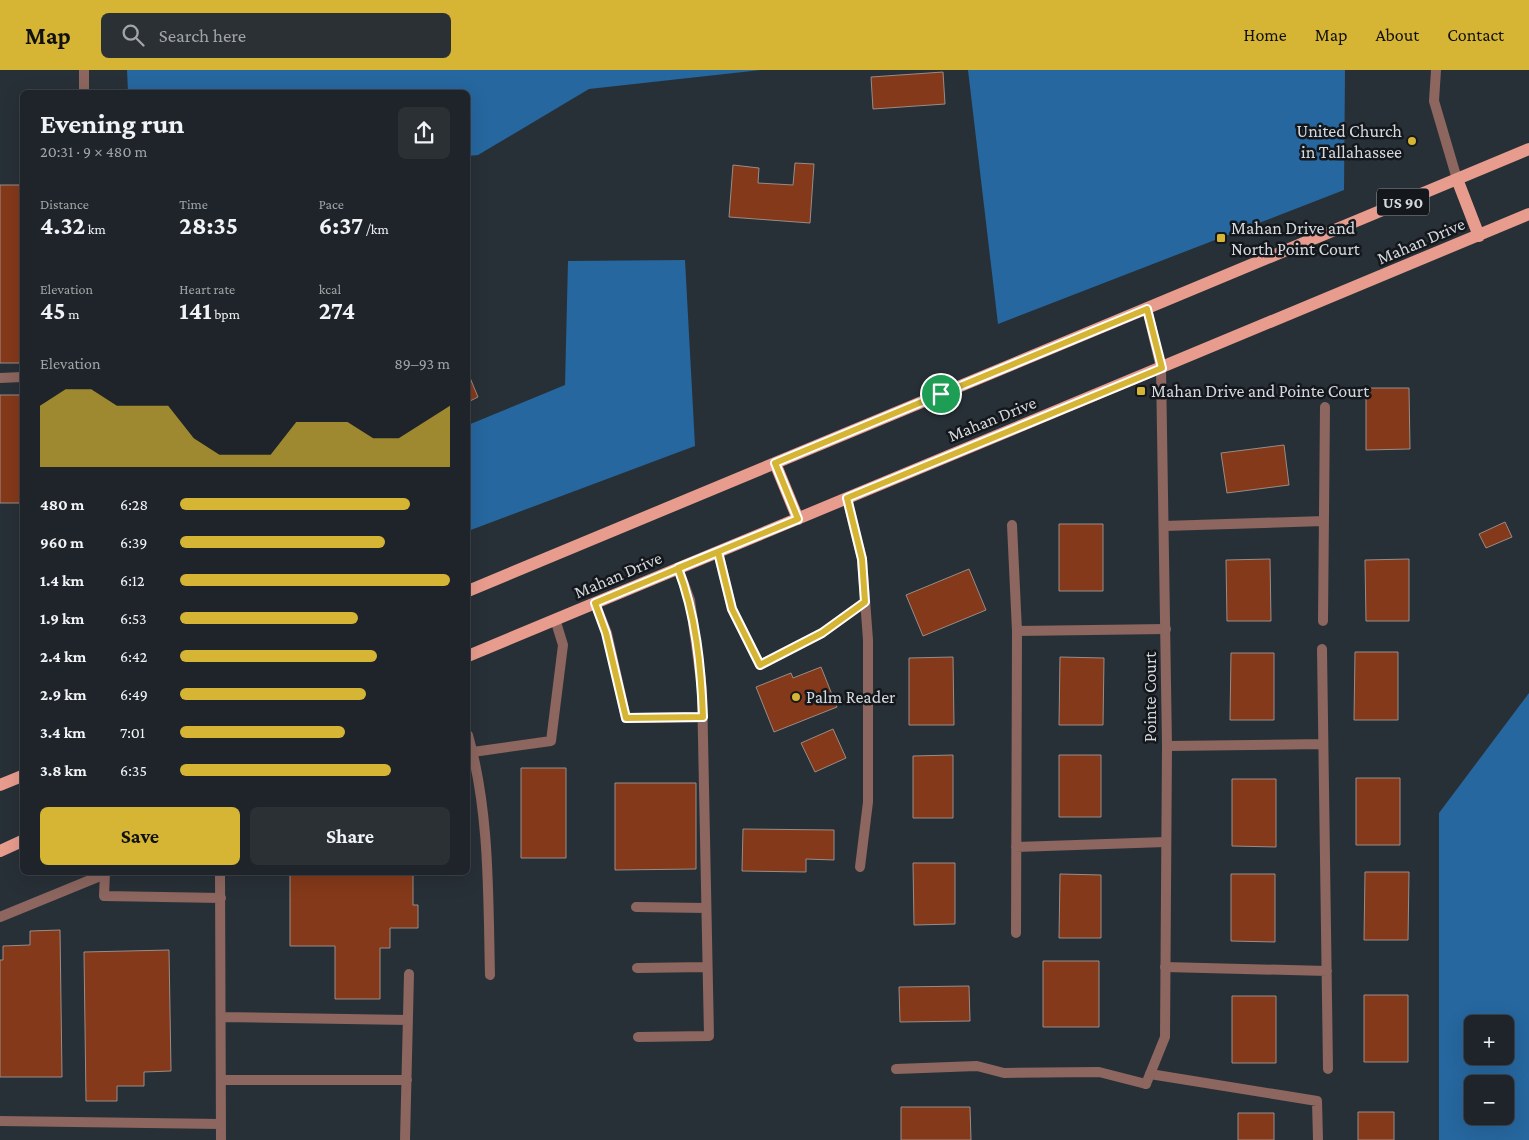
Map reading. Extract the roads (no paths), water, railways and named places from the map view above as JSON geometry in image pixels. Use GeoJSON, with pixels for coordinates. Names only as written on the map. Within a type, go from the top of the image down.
{"type":"FeatureCollection","features":[{"type":"Feature","properties":{"kind":"main road","name":"US 90"},"geometry":{"type":"LineString","coordinates":[[470,590],[1529,149]]}},
{"type":"Feature","properties":{"kind":"main road"},"geometry":{"type":"LineString","coordinates":[[1457,179],[1479,236]]}},
{"type":"Feature","properties":{"kind":"main road","name":"Mahan Drive"},"geometry":{"type":"LineString","coordinates":[[470,655],[1529,214]]}},
{"type":"Feature","properties":{"kind":"main road"},"geometry":{"type":"LineString","coordinates":[[775,463],[798,519]]}},
{"type":"Feature","properties":{"kind":"main road"},"geometry":{"type":"LineString","coordinates":[[0,785],[20,777]]}},
{"type":"Feature","properties":{"kind":"main road"},"geometry":{"type":"LineString","coordinates":[[0,851],[20,842]]}},
{"type":"Feature","properties":{"kind":"street"},"geometry":{"type":"LineString","coordinates":[[84,70],[84,90]]}},
{"type":"Feature","properties":{"kind":"street"},"geometry":{"type":"LineString","coordinates":[[1436,70],[1434,101],[1457,179]]}},
{"type":"Feature","properties":{"kind":"street","name":"Pointe Court"},"geometry":{"type":"LineString","coordinates":[[1147,309],[1162,368],[1167,746],[1165,1036],[1148,1079]]}},
{"type":"Feature","properties":{"kind":"street"},"geometry":{"type":"LineString","coordinates":[[0,378],[20,378]]}},
{"type":"Feature","properties":{"kind":"street"},"geometry":{"type":"LineString","coordinates":[[1324,621],[1325,407]]}},
{"type":"Feature","properties":{"kind":"street"},"geometry":{"type":"LineString","coordinates":[[847,498],[862,559],[868,640],[868,802],[860,867]]}},
{"type":"Feature","properties":{"kind":"street"},"geometry":{"type":"LineString","coordinates":[[1164,526],[1324,521]]}},
{"type":"Feature","properties":{"kind":"street"},"geometry":{"type":"LineString","coordinates":[[1012,525],[1017,631],[1016,933]]}},
{"type":"Feature","properties":{"kind":"street"},"geometry":{"type":"LineString","coordinates":[[718,552],[732,609],[760,665],[822,633],[865,602]]}},
{"type":"Feature","properties":{"kind":"street"},"geometry":{"type":"LineString","coordinates":[[638,1036],[709,1036],[702,689],[690,600],[678,568]]}},
{"type":"Feature","properties":{"kind":"street"},"geometry":{"type":"LineString","coordinates":[[595,603],[606,633],[626,718],[703,717]]}},
{"type":"Feature","properties":{"kind":"street"},"geometry":{"type":"LineString","coordinates":[[473,752],[551,741],[563,645],[555,619]]}},
{"type":"Feature","properties":{"kind":"street"},"geometry":{"type":"LineString","coordinates":[[1017,631],[1166,629]]}},
{"type":"Feature","properties":{"kind":"street"},"geometry":{"type":"LineString","coordinates":[[1322,648],[1328,1069]]}},
{"type":"Feature","properties":{"kind":"street"},"geometry":{"type":"LineString","coordinates":[[470,742],[477,770],[487,876],[490,975]]}},
{"type":"Feature","properties":{"kind":"street"},"geometry":{"type":"LineString","coordinates":[[1167,746],[1324,744]]}},
{"type":"Feature","properties":{"kind":"street"},"geometry":{"type":"LineString","coordinates":[[1016,847],[1166,842]]}},
{"type":"Feature","properties":{"kind":"street"},"geometry":{"type":"LineString","coordinates":[[0,917],[100,875]]}},
{"type":"Feature","properties":{"kind":"street"},"geometry":{"type":"LineString","coordinates":[[105,875],[104,896],[221,898]]}},
{"type":"Feature","properties":{"kind":"street"},"geometry":{"type":"LineString","coordinates":[[220,875],[221,1140]]}},
{"type":"Feature","properties":{"kind":"street"},"geometry":{"type":"LineString","coordinates":[[636,907],[706,908]]}},
{"type":"Feature","properties":{"kind":"street"},"geometry":{"type":"LineString","coordinates":[[637,968],[708,967]]}},
{"type":"Feature","properties":{"kind":"street"},"geometry":{"type":"LineString","coordinates":[[1166,967],[1327,971]]}},
{"type":"Feature","properties":{"kind":"street"},"geometry":{"type":"LineString","coordinates":[[405,1140],[409,974]]}},
{"type":"Feature","properties":{"kind":"street"},"geometry":{"type":"LineString","coordinates":[[221,1017],[408,1020]]}},
{"type":"Feature","properties":{"kind":"street"},"geometry":{"type":"LineString","coordinates":[[896,1069],[978,1066],[1004,1073],[1099,1072],[1317,1101],[1318,1140]]}},
{"type":"Feature","properties":{"kind":"street"},"geometry":{"type":"LineString","coordinates":[[221,1080],[407,1080]]}},
{"type":"Feature","properties":{"kind":"street"},"geometry":{"type":"LineString","coordinates":[[0,1121],[221,1124]]}},
{"type":"Feature","properties":{"kind":"place","name":"United Church in Tallahassee"},"geometry":{"type":"Point","coordinates":[1412,141]}},
{"type":"Feature","properties":{"kind":"place","name":"Mahan Drive and North Point Court"},"geometry":{"type":"Point","coordinates":[1221,238]}},
{"type":"Feature","properties":{"kind":"place","name":"Mahan Drive and Pointe Court"},"geometry":{"type":"Point","coordinates":[1141,391]}},
{"type":"Feature","properties":{"kind":"place","name":"Palm Reader"},"geometry":{"type":"Point","coordinates":[796,697]}}]}
